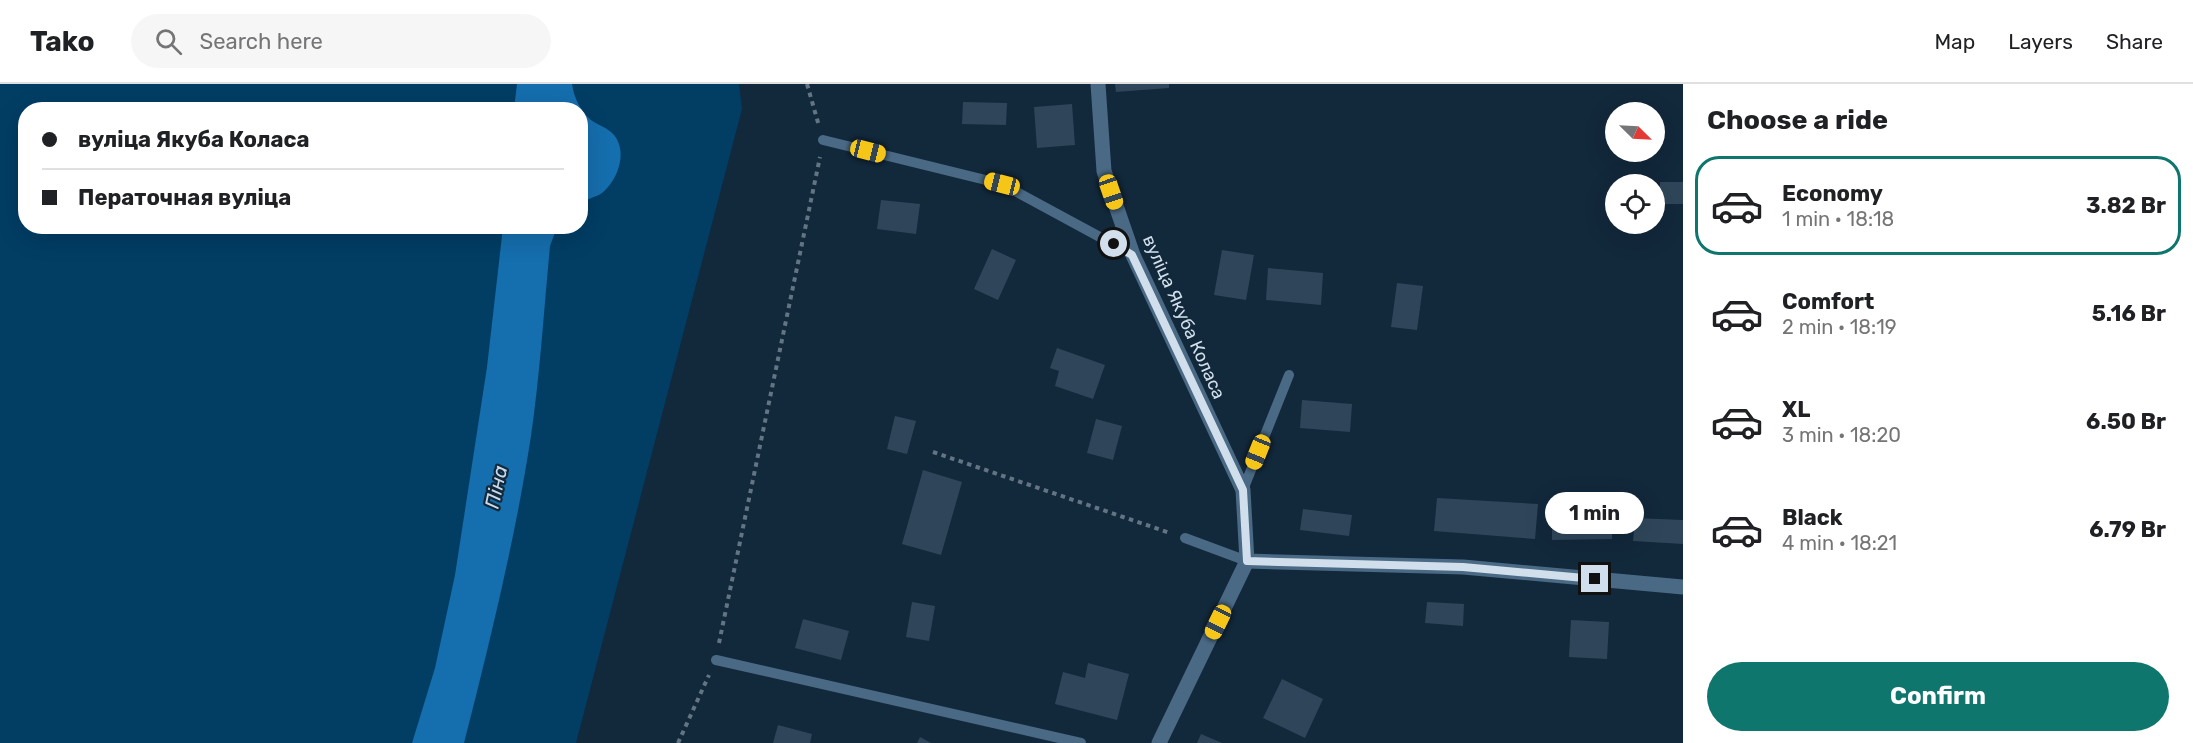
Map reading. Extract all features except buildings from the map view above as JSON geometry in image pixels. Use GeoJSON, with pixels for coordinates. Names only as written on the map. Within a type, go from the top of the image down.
{"type":"FeatureCollection","features":[{"type":"Feature","properties":{"kind":"street","name":"вуліца Якуба Коласа"},"geometry":{"type":"LineString","coordinates":[[1098,84],[1104,171],[1132,255],[1243,490],[1247,561],[1159,743]]}},
{"type":"Feature","properties":{"kind":"street"},"geometry":{"type":"LineString","coordinates":[[1247,561],[1463,567],[1683,587]]}},
{"type":"Feature","properties":{"kind":"lane"},"geometry":{"type":"LineString","coordinates":[[824,140],[1002,184],[1132,255]]}},
{"type":"Feature","properties":{"kind":"lane"},"geometry":{"type":"LineString","coordinates":[[1243,490],[1289,375]]}},
{"type":"Feature","properties":{"kind":"lane"},"geometry":{"type":"LineString","coordinates":[[1185,538],[1247,561]]}},
{"type":"Feature","properties":{"kind":"lane"},"geometry":{"type":"LineString","coordinates":[[716,660],[1081,743]]}},
{"type":"Feature","properties":{"kind":"path"},"geometry":{"type":"LineString","coordinates":[[678,743],[716,660],[824,140],[807,84]]}},
{"type":"Feature","properties":{"kind":"path"},"geometry":{"type":"LineString","coordinates":[[933,452],[1185,538]]}},
{"type":"Feature","properties":{"kind":"shaded area"},"geometry":{"type":"Polygon","coordinates":[[[0,84],[739,84],[742,109],[576,743],[0,743],[0,84]]]}},
{"type":"Feature","properties":{"kind":"water"},"geometry":{"type":"Polygon","coordinates":[[[517,84],[572,84],[578,102],[515,102],[517,84]]]}},
{"type":"Feature","properties":{"kind":"water"},"geometry":{"type":"Polygon","coordinates":[[[588,117],[614,135],[621,157],[613,181],[597,196],[588,199],[588,117]]]}},
{"type":"Feature","properties":{"kind":"water","name":"Піна"},"geometry":{"type":"Polygon","coordinates":[[[502,234],[554,234],[550,246],[537,389],[525,475],[501,590],[464,743],[412,743],[435,668],[455,575],[487,367],[502,234]]]}},
{"type":"Feature","properties":{"kind":"route"},"geometry":{"type":"LineString","coordinates":[[1114,244],[1132,255],[1243,490],[1247,561],[1463,567],[1595,579]]}}]}
